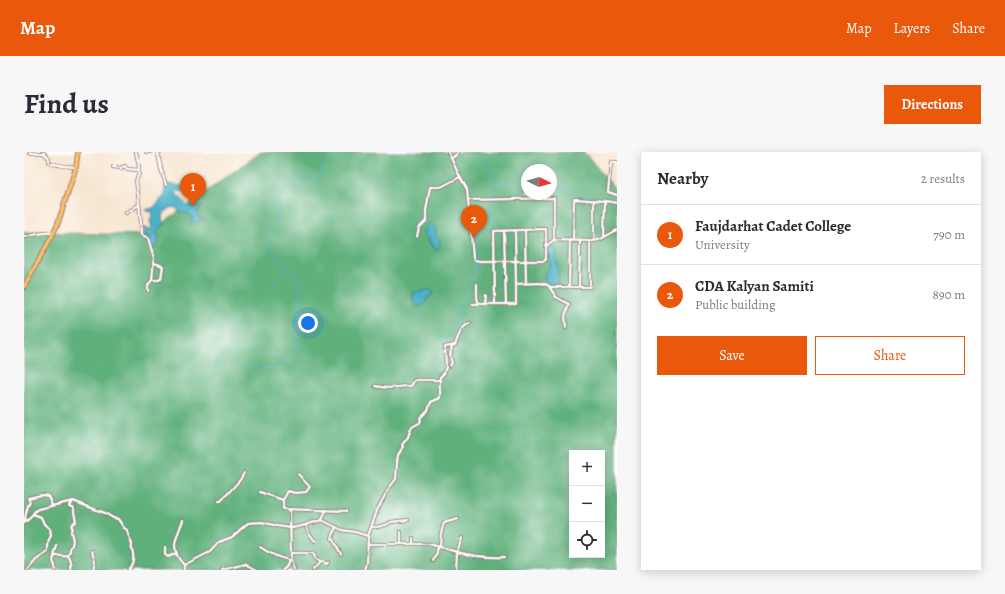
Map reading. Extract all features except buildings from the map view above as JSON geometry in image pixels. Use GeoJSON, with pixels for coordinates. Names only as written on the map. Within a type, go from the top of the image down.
{"type":"FeatureCollection","features":[{"type":"Feature","properties":{"kind":"main road"},"geometry":{"type":"LineString","coordinates":[[24,287],[52,233],[74,167],[77,152]]}},
{"type":"Feature","properties":{"kind":"main road"},"geometry":{"type":"LineString","coordinates":[[24,283],[58,223],[76,168],[77,152]]}},
{"type":"Feature","properties":{"kind":"street"},"geometry":{"type":"LineString","coordinates":[[30,152],[44,153],[49,158],[49,162],[54,164],[74,167]]}},
{"type":"Feature","properties":{"kind":"street"},"geometry":{"type":"LineString","coordinates":[[136,152],[139,174],[136,181],[142,235],[149,238],[154,258],[152,280],[148,285],[148,291]]}},
{"type":"Feature","properties":{"kind":"street"},"geometry":{"type":"LineString","coordinates":[[160,152],[158,153],[160,169],[166,185]]}},
{"type":"Feature","properties":{"kind":"street"},"geometry":{"type":"LineString","coordinates":[[448,152],[467,189],[474,260],[480,261],[495,261],[544,261],[546,259],[546,229],[494,231],[495,261],[495,304]]}},
{"type":"Feature","properties":{"kind":"street"},"geometry":{"type":"LineString","coordinates":[[452,158],[458,152]]}},
{"type":"Feature","properties":{"kind":"street"},"geometry":{"type":"LineString","coordinates":[[617,162],[611,162],[608,192],[617,195]]}},
{"type":"Feature","properties":{"kind":"street"},"geometry":{"type":"LineString","coordinates":[[113,168],[121,168],[125,166],[127,169],[138,170]]}},
{"type":"Feature","properties":{"kind":"street"},"geometry":{"type":"LineString","coordinates":[[417,236],[419,228],[426,221],[426,210],[430,187],[441,187],[460,177]]}},
{"type":"Feature","properties":{"kind":"street"},"geometry":{"type":"LineString","coordinates":[[468,200],[554,198],[554,240]]}},
{"type":"Feature","properties":{"kind":"street"},"geometry":{"type":"LineString","coordinates":[[569,287],[574,199],[617,203]]}},
{"type":"Feature","properties":{"kind":"street"},"geometry":{"type":"LineString","coordinates":[[550,287],[590,287],[594,201]]}},
{"type":"Feature","properties":{"kind":"street"},"geometry":{"type":"LineString","coordinates":[[604,237],[605,201]]}},
{"type":"Feature","properties":{"kind":"street"},"geometry":{"type":"LineString","coordinates":[[126,213],[139,205]]}},
{"type":"Feature","properties":{"kind":"street"},"geometry":{"type":"LineString","coordinates":[[472,304],[516,304],[515,230]]}},
{"type":"Feature","properties":{"kind":"street"},"geometry":{"type":"LineString","coordinates":[[525,230],[526,283]]}},
{"type":"Feature","properties":{"kind":"street"},"geometry":{"type":"LineString","coordinates":[[546,246],[554,240],[599,240],[617,230]]}},
{"type":"Feature","properties":{"kind":"street"},"geometry":{"type":"LineString","coordinates":[[504,231],[506,304]]}},
{"type":"Feature","properties":{"kind":"street"},"geometry":{"type":"LineString","coordinates":[[24,237],[31,237],[47,232],[52,233]]}},
{"type":"Feature","properties":{"kind":"street"},"geometry":{"type":"LineString","coordinates":[[579,287],[580,241]]}},
{"type":"Feature","properties":{"kind":"street"},"geometry":{"type":"LineString","coordinates":[[152,280],[158,280],[161,278],[163,269],[163,266],[154,263]]}},
{"type":"Feature","properties":{"kind":"street"},"geometry":{"type":"LineString","coordinates":[[516,284],[541,283],[548,285],[556,297],[569,304],[565,316],[566,328]]}},
{"type":"Feature","properties":{"kind":"street"},"geometry":{"type":"LineString","coordinates":[[477,284],[478,304]]}},
{"type":"Feature","properties":{"kind":"street"},"geometry":{"type":"LineString","coordinates":[[485,304],[486,296]]}},
{"type":"Feature","properties":{"kind":"street"},"geometry":{"type":"LineString","coordinates":[[450,366],[452,363],[450,356],[452,346],[455,345],[457,338],[465,326],[470,324]]}},
{"type":"Feature","properties":{"kind":"street"},"geometry":{"type":"LineString","coordinates":[[365,570],[367,562],[368,536],[378,508],[389,488],[396,479],[398,455],[403,446],[402,444],[408,437],[412,427],[421,422],[420,418],[428,410],[431,402],[440,398],[440,377],[446,368],[445,347],[452,346]]}},
{"type":"Feature","properties":{"kind":"street"},"geometry":{"type":"LineString","coordinates":[[375,386],[387,388],[411,386],[416,380],[440,380]]}},
{"type":"Feature","properties":{"kind":"street"},"geometry":{"type":"LineString","coordinates":[[219,501],[221,501],[240,480],[244,473]]}},
{"type":"Feature","properties":{"kind":"street"},"geometry":{"type":"LineString","coordinates":[[298,474],[310,487],[306,492],[295,493],[288,491],[283,500],[283,509],[346,511]]}},
{"type":"Feature","properties":{"kind":"street"},"geometry":{"type":"LineString","coordinates":[[260,492],[283,500]]}},
{"type":"Feature","properties":{"kind":"street"},"geometry":{"type":"LineString","coordinates":[[24,523],[27,514],[27,507],[30,502],[28,498],[42,495],[48,496],[52,505]]}},
{"type":"Feature","properties":{"kind":"street"},"geometry":{"type":"LineString","coordinates":[[71,570],[72,567],[68,556],[73,541],[71,525],[76,520],[74,509],[69,506],[73,501]]}},
{"type":"Feature","properties":{"kind":"street"},"geometry":{"type":"LineString","coordinates":[[24,523],[30,518],[35,510],[73,501],[105,513],[118,519],[126,529],[129,540],[132,544],[133,555],[131,567],[128,570]]}},
{"type":"Feature","properties":{"kind":"street"},"geometry":{"type":"LineString","coordinates":[[283,570],[290,560],[291,553],[290,510]]}},
{"type":"Feature","properties":{"kind":"street"},"geometry":{"type":"LineString","coordinates":[[322,520],[326,510]]}},
{"type":"Feature","properties":{"kind":"street"},"geometry":{"type":"LineString","coordinates":[[28,570],[36,560],[48,552],[47,543],[51,536],[50,529],[44,524],[41,517],[33,514]]}},
{"type":"Feature","properties":{"kind":"street"},"geometry":{"type":"LineString","coordinates":[[433,561],[437,553],[444,523],[458,519]]}},
{"type":"Feature","properties":{"kind":"street"},"geometry":{"type":"LineString","coordinates":[[183,520],[175,544],[177,553],[184,565],[184,570]]}},
{"type":"Feature","properties":{"kind":"street"},"geometry":{"type":"LineString","coordinates":[[184,565],[210,552],[219,542],[232,537],[248,523],[262,522],[291,528],[322,520],[342,530],[368,536]]}},
{"type":"Feature","properties":{"kind":"street"},"geometry":{"type":"LineString","coordinates":[[372,527],[377,528],[391,522],[408,520]]}},
{"type":"Feature","properties":{"kind":"street"},"geometry":{"type":"LineString","coordinates":[[306,525],[309,533],[315,541]]}},
{"type":"Feature","properties":{"kind":"street"},"geometry":{"type":"LineString","coordinates":[[440,526],[442,528],[442,532]]}},
{"type":"Feature","properties":{"kind":"street"},"geometry":{"type":"LineString","coordinates":[[336,527],[332,538],[341,554]]}},
{"type":"Feature","properties":{"kind":"street"},"geometry":{"type":"LineString","coordinates":[[401,532],[401,543]]}},
{"type":"Feature","properties":{"kind":"street"},"geometry":{"type":"LineString","coordinates":[[413,538],[413,543]]}},
{"type":"Feature","properties":{"kind":"street"},"geometry":{"type":"LineString","coordinates":[[456,570],[457,552],[462,538]]}},
{"type":"Feature","properties":{"kind":"street"},"geometry":{"type":"LineString","coordinates":[[368,544],[429,544],[473,556],[504,557]]}},
{"type":"Feature","properties":{"kind":"street"},"geometry":{"type":"LineString","coordinates":[[55,570],[53,561],[57,546]]}},
{"type":"Feature","properties":{"kind":"street"},"geometry":{"type":"LineString","coordinates":[[164,547],[165,554],[168,557],[177,553]]}},
{"type":"Feature","properties":{"kind":"street"},"geometry":{"type":"LineString","coordinates":[[260,547],[280,558],[290,560]]}},
{"type":"Feature","properties":{"kind":"street"},"geometry":{"type":"LineString","coordinates":[[92,551],[95,561],[93,570]]}},
{"type":"Feature","properties":{"kind":"street"},"geometry":{"type":"LineString","coordinates":[[291,553],[311,553],[314,554],[315,559],[320,562],[327,564],[328,562]]}},
{"type":"Feature","properties":{"kind":"street"},"geometry":{"type":"LineString","coordinates":[[54,557],[57,555],[68,556]]}},
{"type":"Feature","properties":{"kind":"street"},"geometry":{"type":"LineString","coordinates":[[290,560],[294,570]]}},
{"type":"Feature","properties":{"kind":"street"},"geometry":{"type":"LineString","coordinates":[[313,570],[320,562]]}},
{"type":"Feature","properties":{"kind":"street"},"geometry":{"type":"LineString","coordinates":[[222,570],[246,564],[257,570]]}},
{"type":"Feature","properties":{"kind":"green space"},"geometry":{"type":"Polygon","coordinates":[[[261,152],[584,152],[617,191],[617,570],[24,570],[24,232],[146,235],[261,152]]]}},
{"type":"Feature","properties":{"kind":"water"},"geometry":{"type":"Polygon","coordinates":[[[168,184],[189,187],[189,191],[177,191],[178,197],[191,207],[201,206],[201,208],[197,211],[197,215],[198,217],[206,219],[197,221],[191,226],[190,224],[193,219],[190,214],[181,212],[174,207],[169,208],[162,216],[164,225],[161,226],[156,233],[159,235],[158,244],[155,248],[152,248],[150,236],[143,234],[143,228],[152,228],[150,221],[153,212],[145,210],[153,208],[165,195],[165,188],[168,184]]]}},
{"type":"Feature","properties":{"kind":"water"},"geometry":{"type":"Polygon","coordinates":[[[428,223],[432,224],[436,230],[435,235],[440,242],[438,250],[434,249],[434,246],[430,245],[431,243],[428,242],[429,239],[427,237],[423,236],[424,230],[428,223]]]}},
{"type":"Feature","properties":{"kind":"water"},"geometry":{"type":"Polygon","coordinates":[[[552,247],[557,249],[556,255],[558,272],[558,283],[553,284],[546,282],[544,277],[551,266],[548,251],[552,247]]]}},
{"type":"Feature","properties":{"kind":"water"},"geometry":{"type":"Polygon","coordinates":[[[431,290],[433,294],[427,298],[426,302],[422,306],[417,306],[414,302],[413,292],[421,292],[431,290]]]}},
{"type":"Feature","properties":{"kind":"waterway"},"geometry":{"type":"LineString","coordinates":[[443,343],[445,335],[449,330],[456,331],[459,304],[463,302],[475,273],[477,256],[476,231],[493,230],[491,163],[484,166],[478,160],[476,152]]}},
{"type":"Feature","properties":{"kind":"waterway"},"geometry":{"type":"LineString","coordinates":[[272,287],[283,272],[284,265],[266,239],[277,226],[280,211],[279,209],[284,197],[292,187],[306,176],[317,179],[324,170],[321,167],[331,159],[330,157]]}},
{"type":"Feature","properties":{"kind":"waterway"},"geometry":{"type":"LineString","coordinates":[[492,183],[521,182]]}},
{"type":"Feature","properties":{"kind":"waterway"},"geometry":{"type":"LineString","coordinates":[[557,188],[570,190],[586,196],[617,200]]}},
{"type":"Feature","properties":{"kind":"waterway"},"geometry":{"type":"LineString","coordinates":[[247,367],[259,366],[273,369],[293,355],[298,342],[297,330],[301,299],[300,288],[297,277],[285,262]]}},
{"type":"Feature","properties":{"kind":"place","name":"Faujdarhat Cadet College"},"geometry":{"type":"Point","coordinates":[193,206]}},
{"type":"Feature","properties":{"kind":"place","name":"CDA Kalyan Samiti"},"geometry":{"type":"Point","coordinates":[474,238]}}]}
